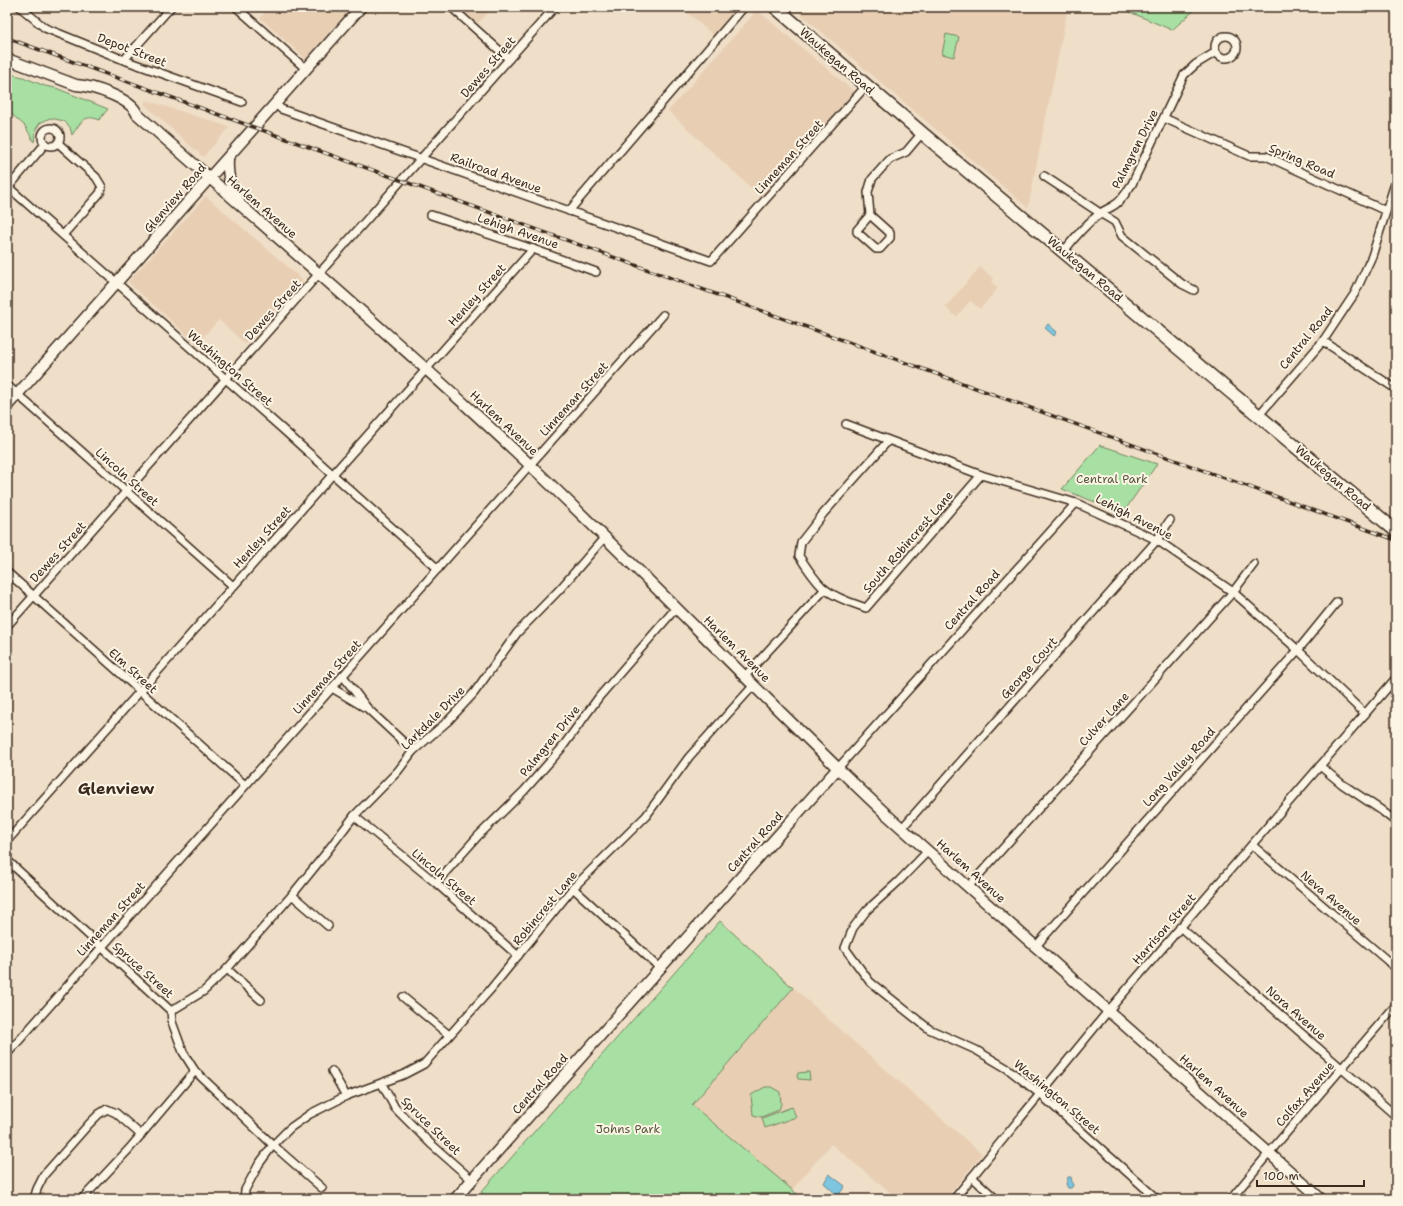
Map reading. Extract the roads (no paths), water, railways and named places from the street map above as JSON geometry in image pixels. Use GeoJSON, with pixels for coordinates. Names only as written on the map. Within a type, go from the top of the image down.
{"type":"FeatureCollection","features":[{"type":"Feature","properties":{"kind":"main road","name":"Glenview Road"},"geometry":{"type":"LineString","coordinates":[[7,406],[362,7]]}},
{"type":"Feature","properties":{"kind":"main road","name":"Waukegan Road"},"geometry":{"type":"LineString","coordinates":[[775,7],[866,86],[1396,531]]}},
{"type":"Feature","properties":{"kind":"main road","name":"Harlem Avenue"},"geometry":{"type":"LineString","coordinates":[[7,59],[76,85],[83,91],[113,103],[132,114],[137,114],[426,369],[530,465],[838,768],[902,828],[1321,1199]]}},
{"type":"Feature","properties":{"kind":"main road"},"geometry":{"type":"LineString","coordinates":[[228,158],[227,171],[229,180],[243,208]]}},
{"type":"Feature","properties":{"kind":"main road","name":"Central Road"},"geometry":{"type":"LineString","coordinates":[[455,1199],[838,768]]}},
{"type":"Feature","properties":{"kind":"street","name":"Depot Street"},"geometry":{"type":"LineString","coordinates":[[20,7],[45,28],[124,60],[242,102]]}},
{"type":"Feature","properties":{"kind":"street"},"geometry":{"type":"LineString","coordinates":[[124,60],[171,7]]}},
{"type":"Feature","properties":{"kind":"street"},"geometry":{"type":"LineString","coordinates":[[236,7],[306,69]]}},
{"type":"Feature","properties":{"kind":"street"},"geometry":{"type":"LineString","coordinates":[[451,7],[509,59]]}},
{"type":"Feature","properties":{"kind":"street","name":"Dewes Street"},"geometry":{"type":"LineString","coordinates":[[7,626],[555,7]]}},
{"type":"Feature","properties":{"kind":"street"},"geometry":{"type":"LineString","coordinates":[[569,211],[744,7]]}},
{"type":"Feature","properties":{"kind":"street","name":"Palmgren Drive"},"geometry":{"type":"LineString","coordinates":[[1064,251],[1072,240],[1100,213],[1116,204],[1125,195],[1132,184],[1180,82],[1186,73],[1196,64],[1216,52]]}},
{"type":"Feature","properties":{"kind":"street","name":"Linneman Street"},"geometry":{"type":"LineString","coordinates":[[711,261],[866,86]]}},
{"type":"Feature","properties":{"kind":"street","name":"Railroad Avenue"},"geometry":{"type":"LineString","coordinates":[[276,104],[281,109],[711,261]]}},
{"type":"Feature","properties":{"kind":"street","name":"Spring Road"},"geometry":{"type":"LineString","coordinates":[[1164,118],[1249,156],[1266,156],[1386,211]]}},
{"type":"Feature","properties":{"kind":"street"},"geometry":{"type":"LineString","coordinates":[[48,128],[54,128],[59,132],[60,138],[58,143],[50,146],[45,144],[41,139],[42,134],[48,128]]}},
{"type":"Feature","properties":{"kind":"street"},"geometry":{"type":"LineString","coordinates":[[870,215],[857,230],[857,232],[876,249],[880,249],[890,238],[890,233],[870,215],[868,192],[869,185],[872,179],[890,159],[906,152],[922,133]]}},
{"type":"Feature","properties":{"kind":"street"},"geometry":{"type":"LineString","coordinates":[[58,143],[96,177],[102,187],[100,193],[63,235]]}},
{"type":"Feature","properties":{"kind":"street"},"geometry":{"type":"LineString","coordinates":[[8,187],[45,144]]}},
{"type":"Feature","properties":{"kind":"street"},"geometry":{"type":"LineString","coordinates":[[1044,176],[1115,222],[1122,236],[1182,284],[1194,290]]}},
{"type":"Feature","properties":{"kind":"street","name":"Central Road"},"geometry":{"type":"LineString","coordinates":[[1259,415],[1323,341],[1341,316],[1359,286],[1372,256],[1396,180]]}},
{"type":"Feature","properties":{"kind":"street","name":"Washington Street"},"geometry":{"type":"LineString","coordinates":[[8,187],[226,379],[438,569]]}},
{"type":"Feature","properties":{"kind":"street","name":"Lehigh Avenue"},"geometry":{"type":"LineString","coordinates":[[431,215],[533,248],[596,272]]}},
{"type":"Feature","properties":{"kind":"street","name":"Henley Street"},"geometry":{"type":"LineString","coordinates":[[7,841],[533,248]]}},
{"type":"Feature","properties":{"kind":"street","name":"Linneman Street"},"geometry":{"type":"LineString","coordinates":[[7,1054],[663,315]]}},
{"type":"Feature","properties":{"kind":"street"},"geometry":{"type":"LineString","coordinates":[[1323,341],[1396,389]]}},
{"type":"Feature","properties":{"kind":"street","name":"Lincoln Street"},"geometry":{"type":"LineString","coordinates":[[7,385],[233,586]]}},
{"type":"Feature","properties":{"kind":"street","name":"Lehigh Avenue"},"geometry":{"type":"LineString","coordinates":[[846,424],[981,475],[1076,503],[1157,540],[1233,592],[1298,650],[1365,714]]}},
{"type":"Feature","properties":{"kind":"street"},"geometry":{"type":"LineString","coordinates":[[745,676],[825,589],[799,556],[801,542],[823,514],[888,441]]}},
{"type":"Feature","properties":{"kind":"street","name":"South Robincrest Lane"},"geometry":{"type":"LineString","coordinates":[[825,589],[842,599],[866,608],[981,475]]}},
{"type":"Feature","properties":{"kind":"street","name":"Central Road"},"geometry":{"type":"LineString","coordinates":[[838,768],[1076,503]]}},
{"type":"Feature","properties":{"kind":"street","name":"George Court"},"geometry":{"type":"LineString","coordinates":[[902,828],[1157,540],[1170,520]]}},
{"type":"Feature","properties":{"kind":"street","name":"Larkdale Drive"},"geometry":{"type":"LineString","coordinates":[[171,1011],[204,991],[227,969],[292,895],[354,816],[398,771],[413,751],[448,721],[474,693],[517,633],[560,589],[604,538]]}},
{"type":"Feature","properties":{"kind":"street","name":"Culver Lane"},"geometry":{"type":"LineString","coordinates":[[969,886],[1233,592],[1254,564]]}},
{"type":"Feature","properties":{"kind":"street","name":"Elm Street"},"geometry":{"type":"LineString","coordinates":[[7,572],[246,785]]}},
{"type":"Feature","properties":{"kind":"street","name":"Long Valley Road"},"geometry":{"type":"LineString","coordinates":[[1036,946],[1298,650],[1338,602]]}},
{"type":"Feature","properties":{"kind":"street","name":"Palmgren Drive"},"geometry":{"type":"LineString","coordinates":[[436,883],[478,836],[524,791],[556,754],[599,697],[676,608]]}},
{"type":"Feature","properties":{"kind":"street"},"geometry":{"type":"LineString","coordinates":[[343,676],[368,709],[413,751]]}},
{"type":"Feature","properties":{"kind":"street","name":"Harrison Street"},"geometry":{"type":"LineString","coordinates":[[954,1199],[1108,1010],[1396,678]]}},
{"type":"Feature","properties":{"kind":"street","name":"Robincrest Lane"},"geometry":{"type":"LineString","coordinates":[[244,1199],[245,1190],[259,1164],[273,1145],[290,1128],[310,1114],[346,1096],[382,1084],[424,1064],[490,990],[573,888],[646,816],[689,757],[754,685]]}},
{"type":"Feature","properties":{"kind":"street"},"geometry":{"type":"LineString","coordinates":[[332,688],[368,709]]}},
{"type":"Feature","properties":{"kind":"street"},"geometry":{"type":"LineString","coordinates":[[1320,766],[1342,784],[1396,822]]}},
{"type":"Feature","properties":{"kind":"street","name":"Lincoln Street"},"geometry":{"type":"LineString","coordinates":[[354,816],[436,883],[518,956]]}},
{"type":"Feature","properties":{"kind":"street","name":"Neva Avenue"},"geometry":{"type":"LineString","coordinates":[[1252,845],[1396,968]]}},
{"type":"Feature","properties":{"kind":"street","name":"Washington Street"},"geometry":{"type":"LineString","coordinates":[[928,851],[899,881],[867,910],[853,928],[845,948],[870,982],[929,1029],[976,1050],[1008,1069],[1040,1094],[1157,1199]]}},
{"type":"Feature","properties":{"kind":"street","name":"Spruce Street"},"geometry":{"type":"LineString","coordinates":[[7,860],[171,1011],[172,1022],[181,1046],[195,1071],[273,1145],[322,1188]]}},
{"type":"Feature","properties":{"kind":"street"},"geometry":{"type":"LineString","coordinates":[[573,888],[660,968]]}},
{"type":"Feature","properties":{"kind":"street"},"geometry":{"type":"LineString","coordinates":[[292,895],[328,926]]}},
{"type":"Feature","properties":{"kind":"street","name":"Nora Avenue"},"geometry":{"type":"LineString","coordinates":[[1180,927],[1396,1116]]}},
{"type":"Feature","properties":{"kind":"street"},"geometry":{"type":"LineString","coordinates":[[227,969],[261,1000]]}},
{"type":"Feature","properties":{"kind":"street"},"geometry":{"type":"LineString","coordinates":[[403,997],[449,1035]]}},
{"type":"Feature","properties":{"kind":"street","name":"Colfax Avenue"},"geometry":{"type":"LineString","coordinates":[[1231,1199],[1396,1005]]}},
{"type":"Feature","properties":{"kind":"street"},"geometry":{"type":"LineString","coordinates":[[82,1199],[141,1135],[195,1071]]}},
{"type":"Feature","properties":{"kind":"street"},"geometry":{"type":"LineString","coordinates":[[332,1071],[346,1096]]}},
{"type":"Feature","properties":{"kind":"street","name":"Spruce Street"},"geometry":{"type":"LineString","coordinates":[[382,1084],[395,1108],[431,1144],[472,1180]]}},
{"type":"Feature","properties":{"kind":"street"},"geometry":{"type":"LineString","coordinates":[[34,1199],[44,1175],[89,1124],[99,1114],[107,1109],[116,1113],[141,1135]]}},
{"type":"Feature","properties":{"kind":"street"},"geometry":{"type":"LineString","coordinates":[[972,1177],[996,1199]]}},
{"type":"Feature","properties":{"kind":"water"},"geometry":{"type":"Polygon","coordinates":[[[1048,324],[1057,332],[1054,336],[1045,328],[1048,324]]]}},
{"type":"Feature","properties":{"kind":"water"},"geometry":{"type":"Polygon","coordinates":[[[829,1174],[845,1186],[838,1196],[824,1183],[829,1174]]]}},
{"type":"Feature","properties":{"kind":"water"},"geometry":{"type":"Polygon","coordinates":[[[1068,1177],[1071,1177],[1073,1186],[1071,1188],[1068,1188],[1066,1184],[1068,1177]]]}},
{"type":"Feature","properties":{"kind":"railway"},"geometry":{"type":"LineString","coordinates":[[7,38],[1396,540]]}},
{"type":"Feature","properties":{"kind":"district","name":"Glenview"},"geometry":{"type":"Point","coordinates":[116,788]}},
{"type":"Feature","properties":{"kind":"park label","name":"Central Park"},"geometry":{"type":"Point","coordinates":[1112,479]}},
{"type":"Feature","properties":{"kind":"park label","name":"Johns Park"},"geometry":{"type":"Point","coordinates":[628,1129]}}]}
